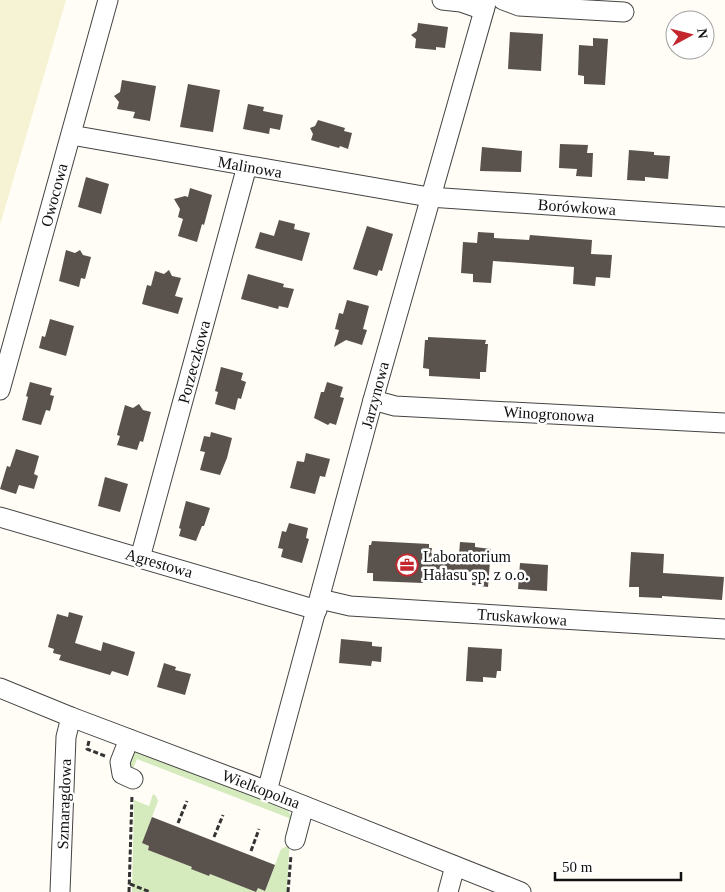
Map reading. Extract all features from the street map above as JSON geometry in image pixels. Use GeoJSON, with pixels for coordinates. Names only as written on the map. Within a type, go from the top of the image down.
{"type":"FeatureCollection","features":[{"type":"Feature","properties":{"kind":"street","name":"Owocowa"},"geometry":{"type":"LineString","coordinates":[[0,390],[108,0]]}},
{"type":"Feature","properties":{"kind":"street"},"geometry":{"type":"LineString","coordinates":[[442,0],[485,5]]}},
{"type":"Feature","properties":{"kind":"street"},"geometry":{"type":"LineString","coordinates":[[502,0],[519,6],[624,12]]}},
{"type":"Feature","properties":{"kind":"street","name":"Jarzynowa"},"geometry":{"type":"LineString","coordinates":[[268,791],[429,197],[485,5]]}},
{"type":"Feature","properties":{"kind":"street","name":"Malinowa"},"geometry":{"type":"LineString","coordinates":[[71,135],[429,197]]}},
{"type":"Feature","properties":{"kind":"street","name":"Porzeczkowa"},"geometry":{"type":"LineString","coordinates":[[140,558],[247,166]]}},
{"type":"Feature","properties":{"kind":"street","name":"Borówkowa"},"geometry":{"type":"LineString","coordinates":[[429,197],[725,217]]}},
{"type":"Feature","properties":{"kind":"street","name":"Winogronowa"},"geometry":{"type":"LineString","coordinates":[[373,400],[395,406],[725,423]]}},
{"type":"Feature","properties":{"kind":"street","name":"Agrestowa"},"geometry":{"type":"LineString","coordinates":[[0,517],[140,558],[318,604]]}},
{"type":"Feature","properties":{"kind":"street","name":"Truskawkowa"},"geometry":{"type":"LineString","coordinates":[[318,604],[725,629]]}},
{"type":"Feature","properties":{"kind":"street","name":"Wielkopolna"},"geometry":{"type":"LineString","coordinates":[[0,688],[71,717],[268,791],[521,892]]}},
{"type":"Feature","properties":{"kind":"street","name":"Szmaragdowa"},"geometry":{"type":"LineString","coordinates":[[60,892],[66,736],[71,717]]}},
{"type":"Feature","properties":{"kind":"street"},"geometry":{"type":"LineString","coordinates":[[129,739],[120,762],[122,774],[133,779]]}},
{"type":"Feature","properties":{"kind":"street"},"geometry":{"type":"LineString","coordinates":[[294,840],[304,806]]}},
{"type":"Feature","properties":{"kind":"street"},"geometry":{"type":"LineString","coordinates":[[448,892],[455,866]]}},
{"type":"Feature","properties":{"kind":"path"},"geometry":{"type":"LineString","coordinates":[[129,892],[133,779]]}},
{"type":"Feature","properties":{"kind":"path"},"geometry":{"type":"LineString","coordinates":[[178,823],[187,801]]}},
{"type":"Feature","properties":{"kind":"path"},"geometry":{"type":"LineString","coordinates":[[214,837],[223,814]]}},
{"type":"Feature","properties":{"kind":"path"},"geometry":{"type":"LineString","coordinates":[[251,851],[259,828]]}},
{"type":"Feature","properties":{"kind":"path"},"geometry":{"type":"LineString","coordinates":[[288,892],[294,840]]}},
{"type":"Feature","properties":{"kind":"path"},"geometry":{"type":"LineString","coordinates":[[130,884],[150,892]]}},
{"type":"Feature","properties":{"kind":"shaded area"},"geometry":{"type":"Polygon","coordinates":[[[0,0],[66,0],[0,225],[0,0]]]}},
{"type":"Feature","properties":{"kind":"green space"},"geometry":{"type":"Polygon","coordinates":[[[139,749],[288,810],[291,816],[287,892],[256,892],[258,888],[265,891],[281,849],[288,846],[289,818],[137,759],[132,771],[129,767],[128,759],[131,754],[139,749]]]}},
{"type":"Feature","properties":{"kind":"green space"},"geometry":{"type":"Polygon","coordinates":[[[153,794],[158,801],[142,843],[149,846],[148,850],[192,867],[192,869],[209,876],[210,874],[256,892],[132,892],[134,800],[149,806],[153,794]]]}},
{"type":"Feature","properties":{"kind":"building"},"geometry":{"type":"Polygon","coordinates":[[[418,23],[448,27],[445,48],[436,47],[436,50],[415,48],[416,39],[411,35],[417,31],[418,23]]]}},
{"type":"Feature","properties":{"kind":"building"},"geometry":{"type":"Polygon","coordinates":[[[510,32],[543,34],[541,71],[508,69],[510,32]]]}},
{"type":"Feature","properties":{"kind":"building"},"geometry":{"type":"Polygon","coordinates":[[[593,38],[608,39],[605,85],[584,84],[584,76],[578,75],[579,45],[593,46],[593,38]]]}},
{"type":"Feature","properties":{"kind":"building"},"geometry":{"type":"Polygon","coordinates":[[[122,80],[156,86],[150,121],[133,118],[135,112],[117,109],[119,102],[114,96],[120,92],[122,80]]]}},
{"type":"Feature","properties":{"kind":"building"},"geometry":{"type":"Polygon","coordinates":[[[188,84],[220,90],[213,132],[180,127],[188,84]]]}},
{"type":"Feature","properties":{"kind":"building"},"geometry":{"type":"Polygon","coordinates":[[[248,104],[264,107],[263,111],[283,115],[280,130],[270,128],[269,134],[243,129],[248,104]]]}},
{"type":"Feature","properties":{"kind":"building"},"geometry":{"type":"Polygon","coordinates":[[[318,120],[345,128],[344,131],[352,133],[348,149],[311,140],[313,134],[310,128],[315,126],[318,120]]]}},
{"type":"Feature","properties":{"kind":"building"},"geometry":{"type":"Polygon","coordinates":[[[560,144],[588,145],[587,153],[593,153],[592,177],[576,176],[577,169],[559,168],[560,144]]]}},
{"type":"Feature","properties":{"kind":"building"},"geometry":{"type":"Polygon","coordinates":[[[482,147],[522,151],[521,172],[480,171],[482,147]]]}},
{"type":"Feature","properties":{"kind":"building"},"geometry":{"type":"Polygon","coordinates":[[[629,150],[654,152],[654,155],[670,156],[668,179],[645,177],[645,181],[627,180],[629,150]]]}},
{"type":"Feature","properties":{"kind":"building"},"geometry":{"type":"Polygon","coordinates":[[[86,177],[109,184],[101,214],[78,207],[86,177]]]}},
{"type":"Feature","properties":{"kind":"building"},"geometry":{"type":"Polygon","coordinates":[[[190,188],[212,195],[197,242],[178,236],[183,219],[178,217],[180,209],[174,199],[188,197],[190,188]]]}},
{"type":"Feature","properties":{"kind":"building"},"geometry":{"type":"Polygon","coordinates":[[[279,220],[295,224],[294,229],[310,233],[302,261],[255,248],[260,232],[274,236],[279,220]]]}},
{"type":"Feature","properties":{"kind":"building"},"geometry":{"type":"Polygon","coordinates":[[[367,226],[393,234],[382,271],[379,270],[377,276],[353,269],[367,226]]]}},
{"type":"Feature","properties":{"kind":"building"},"geometry":{"type":"Polygon","coordinates":[[[478,232],[494,233],[494,238],[529,240],[530,235],[592,240],[591,254],[612,255],[610,278],[596,277],[595,286],[573,284],[574,267],[493,261],[491,283],[473,282],[473,274],[461,273],[463,242],[477,243],[478,232]]]}},
{"type":"Feature","properties":{"kind":"building"},"geometry":{"type":"Polygon","coordinates":[[[66,250],[75,253],[80,250],[83,255],[91,257],[85,279],[81,278],[79,287],[59,281],[66,250]]]}},
{"type":"Feature","properties":{"kind":"building"},"geometry":{"type":"Polygon","coordinates":[[[169,270],[172,276],[181,278],[175,296],[183,298],[178,314],[142,304],[147,285],[151,286],[155,271],[164,274],[169,270]]]}},
{"type":"Feature","properties":{"kind":"building"},"geometry":{"type":"Polygon","coordinates":[[[248,274],[284,284],[283,287],[294,289],[288,308],[279,306],[278,309],[241,299],[248,274]]]}},
{"type":"Feature","properties":{"kind":"building"},"geometry":{"type":"Polygon","coordinates":[[[347,300],[369,306],[363,329],[367,330],[362,345],[346,340],[334,347],[339,330],[335,329],[339,313],[343,314],[347,300]]]}},
{"type":"Feature","properties":{"kind":"building"},"geometry":{"type":"Polygon","coordinates":[[[50,319],[74,326],[66,356],[39,348],[42,336],[45,337],[50,319]]]}},
{"type":"Feature","properties":{"kind":"building"},"geometry":{"type":"Polygon","coordinates":[[[428,337],[486,340],[485,344],[488,344],[486,372],[480,372],[480,379],[429,376],[429,369],[423,368],[425,340],[428,340],[428,337]]]}},
{"type":"Feature","properties":{"kind":"building"},"geometry":{"type":"Polygon","coordinates":[[[221,367],[243,373],[241,380],[246,382],[241,399],[238,398],[235,410],[215,404],[218,392],[215,391],[221,367]]]}},
{"type":"Feature","properties":{"kind":"building"},"geometry":{"type":"Polygon","coordinates":[[[30,382],[52,388],[50,395],[54,396],[50,411],[46,410],[41,425],[22,420],[30,382]]]}},
{"type":"Feature","properties":{"kind":"building"},"geometry":{"type":"Polygon","coordinates":[[[327,382],[343,387],[340,397],[344,398],[336,425],[330,423],[328,425],[314,418],[321,392],[324,392],[327,382]]]}},
{"type":"Feature","properties":{"kind":"building"},"geometry":{"type":"Polygon","coordinates":[[[139,404],[143,410],[151,412],[143,442],[140,441],[137,450],[117,445],[120,436],[117,435],[125,405],[133,408],[139,404]]]}},
{"type":"Feature","properties":{"kind":"building"},"geometry":{"type":"Polygon","coordinates":[[[211,432],[232,438],[220,475],[200,470],[205,452],[200,451],[204,436],[210,437],[211,432]]]}},
{"type":"Feature","properties":{"kind":"building"},"geometry":{"type":"Polygon","coordinates":[[[16,449],[39,456],[34,474],[38,476],[34,489],[19,485],[16,494],[0,489],[7,466],[10,467],[16,449]]]}},
{"type":"Feature","properties":{"kind":"building"},"geometry":{"type":"Polygon","coordinates":[[[306,453],[330,459],[325,477],[320,476],[315,494],[290,488],[297,461],[304,462],[306,453]]]}},
{"type":"Feature","properties":{"kind":"building"},"geometry":{"type":"Polygon","coordinates":[[[105,477],[128,484],[120,512],[98,506],[105,477]]]}},
{"type":"Feature","properties":{"kind":"building"},"geometry":{"type":"Polygon","coordinates":[[[186,501],[210,508],[204,526],[202,526],[196,541],[179,536],[181,529],[179,528],[186,501]]]}},
{"type":"Feature","properties":{"kind":"building"},"geometry":{"type":"Polygon","coordinates":[[[289,523],[308,528],[306,538],[309,539],[302,563],[281,557],[283,549],[278,548],[282,531],[286,532],[289,523]]]}},
{"type":"Feature","properties":{"kind":"building"},"geometry":{"type":"Polygon","coordinates":[[[372,541],[429,544],[429,548],[432,548],[431,553],[459,555],[460,542],[475,543],[475,547],[491,549],[488,587],[472,585],[473,572],[431,569],[430,576],[424,576],[423,583],[373,581],[373,573],[367,573],[369,545],[371,545],[372,541]]]}},
{"type":"Feature","properties":{"kind":"building"},"geometry":{"type":"Polygon","coordinates":[[[631,552],[664,554],[663,573],[724,577],[722,600],[662,596],[662,598],[639,597],[639,587],[629,587],[631,552]]]}},
{"type":"Feature","properties":{"kind":"building"},"geometry":{"type":"Polygon","coordinates":[[[520,563],[548,565],[547,591],[518,589],[520,563]]]}},
{"type":"Feature","properties":{"kind":"building"},"geometry":{"type":"Polygon","coordinates":[[[69,612],[83,616],[75,643],[101,651],[103,642],[135,652],[128,676],[112,671],[110,675],[59,660],[61,655],[53,653],[54,649],[48,647],[57,614],[68,617],[69,612]]]}},
{"type":"Feature","properties":{"kind":"building"},"geometry":{"type":"Polygon","coordinates":[[[341,639],[372,642],[372,646],[382,647],[381,662],[372,661],[371,666],[339,663],[341,639]]]}},
{"type":"Feature","properties":{"kind":"building"},"geometry":{"type":"Polygon","coordinates":[[[468,647],[502,649],[501,671],[497,671],[496,678],[483,677],[483,682],[466,681],[468,647]]]}},
{"type":"Feature","properties":{"kind":"building"},"geometry":{"type":"Polygon","coordinates":[[[164,663],[176,667],[175,670],[191,674],[185,695],[157,687],[164,663]]]}},
{"type":"Feature","properties":{"kind":"building"},"geometry":{"type":"Polygon","coordinates":[[[152,817],[275,865],[265,891],[258,888],[256,892],[210,874],[209,876],[191,869],[192,867],[148,850],[149,846],[142,843],[152,817]]]}},
{"type":"Feature","properties":{"kind":"place","name":"Laboratorium Hałasu sp. z o.o."},"geometry":{"type":"Point","coordinates":[407,565]}}]}
